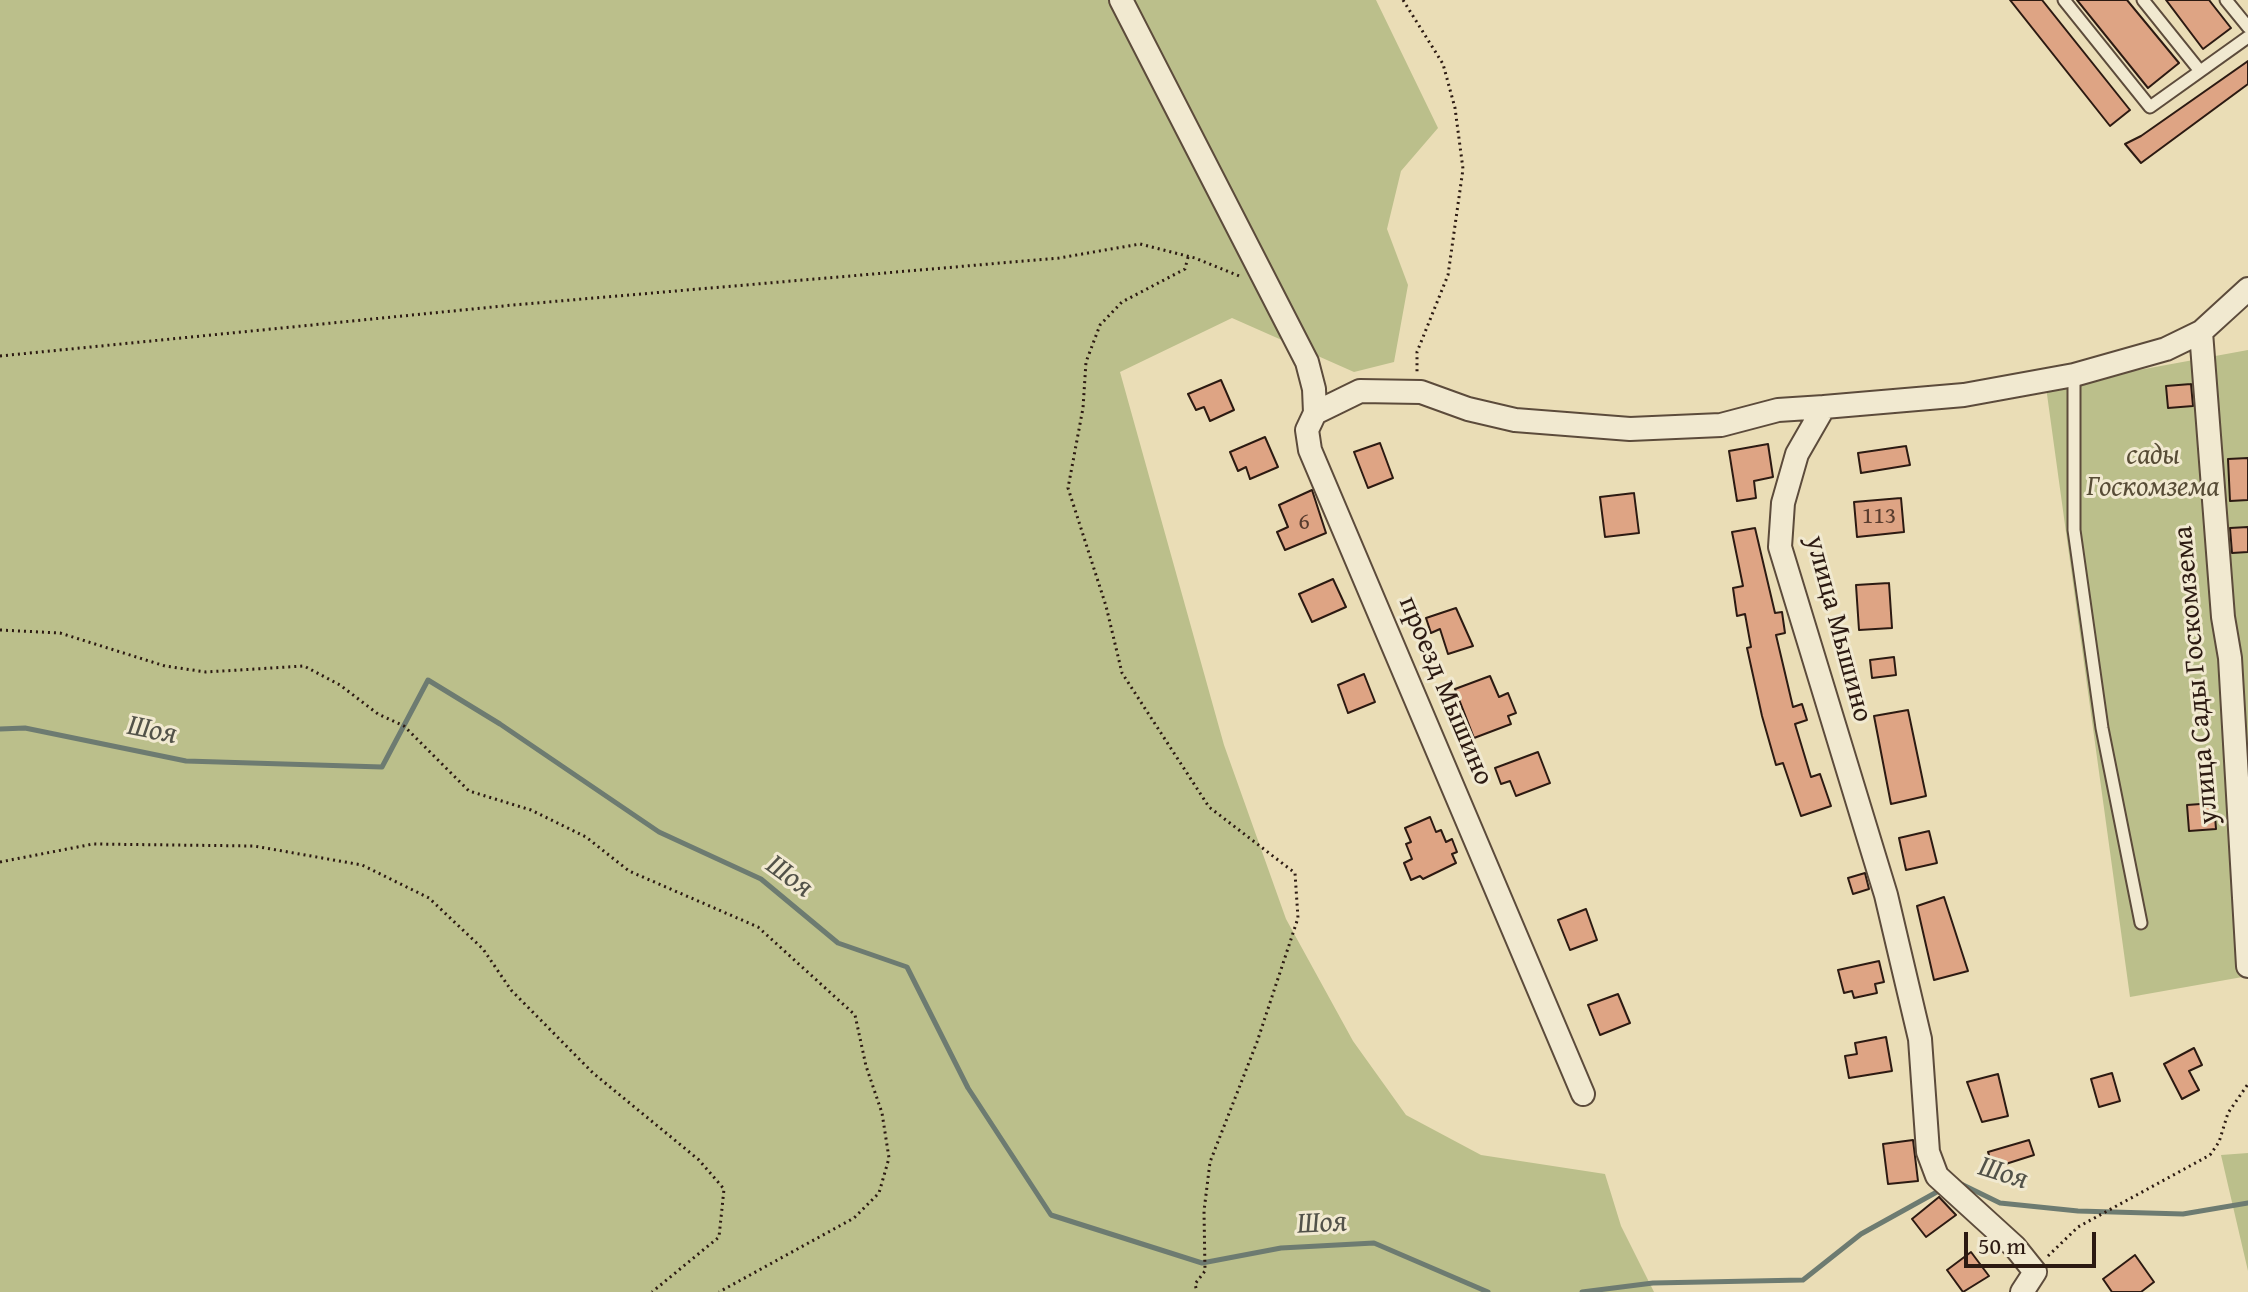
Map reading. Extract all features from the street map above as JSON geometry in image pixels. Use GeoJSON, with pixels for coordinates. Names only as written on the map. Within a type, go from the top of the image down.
{"type":"FeatureCollection","features":[{"type":"Feature","properties":{"kind":"street","name":"проезд Мышино"},"geometry":{"type":"LineString","coordinates":[[1121,0],[1307,362],[1314,389],[1315,413],[1307,430],[1310,450],[1583,1094]]}},
{"type":"Feature","properties":{"kind":"street"},"geometry":{"type":"LineString","coordinates":[[1315,413],[1360,391],[1421,392],[1468,409],[1515,420],[1630,429],[1721,425],[1778,410],[1964,395],[2074,375],[2166,349],[2201,332],[2248,289]]}},
{"type":"Feature","properties":{"kind":"street","name":"улица Сады Госкомзема"},"geometry":{"type":"LineString","coordinates":[[2201,332],[2221,602],[2230,658],[2248,966]]}},
{"type":"Feature","properties":{"kind":"street","name":"улица Мышино"},"geometry":{"type":"LineString","coordinates":[[1824,407],[1797,454],[1783,503],[1780,547],[1886,895],[1920,1039],[1928,1152],[1937,1176],[2015,1247],[2035,1272]]}},
{"type":"Feature","properties":{"kind":"street"},"geometry":{"type":"LineString","coordinates":[[2022,1292],[2035,1272]]}},
{"type":"Feature","properties":{"kind":"lane"},"geometry":{"type":"LineString","coordinates":[[2064,0],[2150,107],[2248,37]]}},
{"type":"Feature","properties":{"kind":"lane"},"geometry":{"type":"LineString","coordinates":[[2143,0],[2200,71]]}},
{"type":"Feature","properties":{"kind":"lane"},"geometry":{"type":"LineString","coordinates":[[2226,0],[2248,27]]}},
{"type":"Feature","properties":{"kind":"lane"},"geometry":{"type":"LineString","coordinates":[[2074,375],[2074,530],[2102,728],[2141,923]]}},
{"type":"Feature","properties":{"kind":"path"},"geometry":{"type":"LineString","coordinates":[[1403,0],[1443,64],[1455,108],[1463,169],[1448,275],[1417,352],[1421,392]]}},
{"type":"Feature","properties":{"kind":"path"},"geometry":{"type":"LineString","coordinates":[[0,356],[513,305],[1059,258],[1140,244],[1240,276]]}},
{"type":"Feature","properties":{"kind":"path"},"geometry":{"type":"LineString","coordinates":[[1188,257],[1185,269],[1122,302],[1100,325],[1086,362],[1083,408],[1068,488],[1106,606],[1122,673],[1209,807],[1295,873],[1298,918],[1257,1042],[1210,1162],[1204,1211],[1205,1271],[1195,1284],[1197,1292]]}},
{"type":"Feature","properties":{"kind":"path"},"geometry":{"type":"LineString","coordinates":[[0,630],[60,633],[165,666],[206,672],[304,666],[340,685],[378,714],[404,726],[469,791],[531,810],[586,837],[629,871],[758,927],[855,1015],[866,1066],[882,1113],[889,1158],[879,1193],[854,1218],[719,1292]]}},
{"type":"Feature","properties":{"kind":"path"},"geometry":{"type":"LineString","coordinates":[[0,862],[93,844],[254,846],[362,865],[429,898],[483,949],[511,990],[593,1073],[699,1160],[724,1189],[719,1237],[652,1292]]}},
{"type":"Feature","properties":{"kind":"path"},"geometry":{"type":"LineString","coordinates":[[2035,1272],[2078,1227],[2137,1191],[2210,1155],[2219,1142],[2228,1113],[2248,1084]]}},
{"type":"Feature","properties":{"kind":"green space"},"geometry":{"type":"Polygon","coordinates":[[[0,0],[1376,0],[1438,128],[1401,171],[1387,229],[1408,285],[1394,362],[1354,372],[1232,318],[1120,372],[1224,745],[1286,919],[1353,1041],[1406,1115],[1481,1155],[1605,1174],[1621,1226],[1654,1292],[0,1292],[0,0]]]}},
{"type":"Feature","properties":{"kind":"green space","name":"сады Госкомзема"},"geometry":{"type":"Polygon","coordinates":[[[2248,350],[2248,976],[2130,997],[2046,387],[2248,350]]]}},
{"type":"Feature","properties":{"kind":"green space"},"geometry":{"type":"Polygon","coordinates":[[[2248,1153],[2248,1271],[2221,1155],[2248,1153]]]}},
{"type":"Feature","properties":{"kind":"building"},"geometry":{"type":"Polygon","coordinates":[[[2010,0],[2042,0],[2130,110],[2110,126],[2010,0]]]}},
{"type":"Feature","properties":{"kind":"building"},"geometry":{"type":"Polygon","coordinates":[[[2077,0],[2127,0],[2179,63],[2148,88],[2077,0]]]}},
{"type":"Feature","properties":{"kind":"building"},"geometry":{"type":"Polygon","coordinates":[[[2166,0],[2209,0],[2231,28],[2203,49],[2166,0]]]}},
{"type":"Feature","properties":{"kind":"building"},"geometry":{"type":"Polygon","coordinates":[[[2248,61],[2248,84],[2141,163],[2125,144],[2141,136],[2248,61]]]}},
{"type":"Feature","properties":{"kind":"building"},"geometry":{"type":"Polygon","coordinates":[[[1221,380],[1234,410],[1210,421],[1204,407],[1196,410],[1188,394],[1221,380]]]}},
{"type":"Feature","properties":{"kind":"building"},"geometry":{"type":"Polygon","coordinates":[[[2191,384],[2193,406],[2168,408],[2166,386],[2191,384]]]}},
{"type":"Feature","properties":{"kind":"building"},"geometry":{"type":"Polygon","coordinates":[[[1265,437],[1278,467],[1250,479],[1246,467],[1238,471],[1230,452],[1265,437]]]}},
{"type":"Feature","properties":{"kind":"building"},"geometry":{"type":"Polygon","coordinates":[[[1380,443],[1393,478],[1368,488],[1354,452],[1380,443]]]}},
{"type":"Feature","properties":{"kind":"building"},"geometry":{"type":"Polygon","coordinates":[[[1768,444],[1773,477],[1754,481],[1756,498],[1737,501],[1729,451],[1768,444]]]}},
{"type":"Feature","properties":{"kind":"building"},"geometry":{"type":"Polygon","coordinates":[[[1906,446],[1910,465],[1861,473],[1858,453],[1906,446]]]}},
{"type":"Feature","properties":{"kind":"building"},"geometry":{"type":"Polygon","coordinates":[[[2248,458],[2248,500],[2230,501],[2228,459],[2248,458]]]}},
{"type":"Feature","properties":{"kind":"building"},"geometry":{"type":"Polygon","coordinates":[[[1312,490],[1326,533],[1285,550],[1277,532],[1288,527],[1279,505],[1312,490]]]}},
{"type":"Feature","properties":{"kind":"building"},"geometry":{"type":"Polygon","coordinates":[[[1634,493],[1639,533],[1605,537],[1600,497],[1634,493]]]}},
{"type":"Feature","properties":{"kind":"building"},"geometry":{"type":"Polygon","coordinates":[[[1901,498],[1904,532],[1857,537],[1854,502],[1901,498]]]}},
{"type":"Feature","properties":{"kind":"building"},"geometry":{"type":"Polygon","coordinates":[[[2248,527],[2248,552],[2232,553],[2230,528],[2248,527]]]}},
{"type":"Feature","properties":{"kind":"building"},"geometry":{"type":"Polygon","coordinates":[[[1755,528],[1775,613],[1782,612],[1785,633],[1776,635],[1793,707],[1802,704],[1807,720],[1795,724],[1811,777],[1820,774],[1831,806],[1801,816],[1783,763],[1776,765],[1747,648],[1751,647],[1745,614],[1737,616],[1733,588],[1743,586],[1732,532],[1755,528]]]}},
{"type":"Feature","properties":{"kind":"building"},"geometry":{"type":"Polygon","coordinates":[[[1333,579],[1346,607],[1312,622],[1299,594],[1333,579]]]}},
{"type":"Feature","properties":{"kind":"building"},"geometry":{"type":"Polygon","coordinates":[[[1889,583],[1892,628],[1859,630],[1856,585],[1889,583]]]}},
{"type":"Feature","properties":{"kind":"building"},"geometry":{"type":"Polygon","coordinates":[[[1456,608],[1473,646],[1448,654],[1440,629],[1431,633],[1426,618],[1456,608]]]}},
{"type":"Feature","properties":{"kind":"building"},"geometry":{"type":"Polygon","coordinates":[[[1894,657],[1896,675],[1872,678],[1870,660],[1894,657]]]}},
{"type":"Feature","properties":{"kind":"building"},"geometry":{"type":"Polygon","coordinates":[[[1364,674],[1375,702],[1348,713],[1338,685],[1364,674]]]}},
{"type":"Feature","properties":{"kind":"building"},"geometry":{"type":"Polygon","coordinates":[[[1490,676],[1499,697],[1508,693],[1516,713],[1508,716],[1511,724],[1474,738],[1455,689],[1490,676]]]}},
{"type":"Feature","properties":{"kind":"building"},"geometry":{"type":"Polygon","coordinates":[[[1908,710],[1926,796],[1891,804],[1874,716],[1908,710]]]}},
{"type":"Feature","properties":{"kind":"building"},"geometry":{"type":"Polygon","coordinates":[[[1538,752],[1550,783],[1516,796],[1510,781],[1501,784],[1495,768],[1538,752]]]}},
{"type":"Feature","properties":{"kind":"building"},"geometry":{"type":"Polygon","coordinates":[[[2214,803],[2216,829],[2189,831],[2187,805],[2214,803]]]}},
{"type":"Feature","properties":{"kind":"building"},"geometry":{"type":"Polygon","coordinates":[[[1430,817],[1436,832],[1441,830],[1446,842],[1452,839],[1457,852],[1452,854],[1456,863],[1423,879],[1420,876],[1411,880],[1404,863],[1412,859],[1406,844],[1411,842],[1405,828],[1430,817]]]}},
{"type":"Feature","properties":{"kind":"building"},"geometry":{"type":"Polygon","coordinates":[[[1929,831],[1937,863],[1906,870],[1899,838],[1929,831]]]}},
{"type":"Feature","properties":{"kind":"building"},"geometry":{"type":"Polygon","coordinates":[[[1865,873],[1869,889],[1853,894],[1848,878],[1865,873]]]}},
{"type":"Feature","properties":{"kind":"building"},"geometry":{"type":"Polygon","coordinates":[[[1944,897],[1968,971],[1934,980],[1917,906],[1944,897]]]}},
{"type":"Feature","properties":{"kind":"building"},"geometry":{"type":"Polygon","coordinates":[[[1586,909],[1597,940],[1570,950],[1558,920],[1586,909]]]}},
{"type":"Feature","properties":{"kind":"building"},"geometry":{"type":"Polygon","coordinates":[[[1879,961],[1884,982],[1875,984],[1877,993],[1854,998],[1852,991],[1844,993],[1838,970],[1879,961]]]}},
{"type":"Feature","properties":{"kind":"building"},"geometry":{"type":"Polygon","coordinates":[[[1618,994],[1630,1023],[1600,1035],[1588,1005],[1618,994]]]}},
{"type":"Feature","properties":{"kind":"building"},"geometry":{"type":"Polygon","coordinates":[[[1886,1037],[1892,1071],[1849,1078],[1845,1056],[1857,1054],[1855,1043],[1886,1037]]]}},
{"type":"Feature","properties":{"kind":"building"},"geometry":{"type":"Polygon","coordinates":[[[2194,1048],[2202,1065],[2189,1071],[2199,1090],[2182,1099],[2164,1064],[2194,1048]]]}},
{"type":"Feature","properties":{"kind":"building"},"geometry":{"type":"Polygon","coordinates":[[[2112,1073],[2120,1101],[2099,1107],[2091,1079],[2112,1073]]]}},
{"type":"Feature","properties":{"kind":"building"},"geometry":{"type":"Polygon","coordinates":[[[1998,1074],[2008,1116],[1982,1122],[1967,1082],[1998,1074]]]}},
{"type":"Feature","properties":{"kind":"building"},"geometry":{"type":"Polygon","coordinates":[[[1913,1140],[1918,1181],[1888,1184],[1883,1144],[1913,1140]]]}},
{"type":"Feature","properties":{"kind":"building"},"geometry":{"type":"Polygon","coordinates":[[[2029,1140],[2034,1155],[1993,1168],[1988,1152],[2029,1140]]]}},
{"type":"Feature","properties":{"kind":"building"},"geometry":{"type":"Polygon","coordinates":[[[1939,1197],[1956,1215],[1926,1237],[1912,1219],[1939,1197]]]}},
{"type":"Feature","properties":{"kind":"building"},"geometry":{"type":"Polygon","coordinates":[[[1971,1252],[1989,1276],[1963,1292],[1947,1270],[1971,1252]]]}},
{"type":"Feature","properties":{"kind":"building"},"geometry":{"type":"Polygon","coordinates":[[[2135,1255],[2154,1282],[2141,1292],[2112,1292],[2103,1279],[2135,1255]]]}},
{"type":"Feature","properties":{"kind":"waterway","name":"Шоя"},"geometry":{"type":"LineString","coordinates":[[0,729],[25,728],[186,761],[382,767],[428,680],[500,724],[659,832],[761,879],[838,943],[907,967],[968,1088],[1051,1215],[1202,1263],[1281,1248],[1374,1243],[1488,1292]]}},
{"type":"Feature","properties":{"kind":"waterway","name":"Шоя"},"geometry":{"type":"LineString","coordinates":[[1959,1183],[2000,1203],[2078,1211],[2183,1214],[2248,1203]]}},
{"type":"Feature","properties":{"kind":"waterway","name":"Шоя"},"geometry":{"type":"LineString","coordinates":[[1582,1292],[1653,1283],[1803,1280],[1861,1234],[1944,1188]]}}]}
